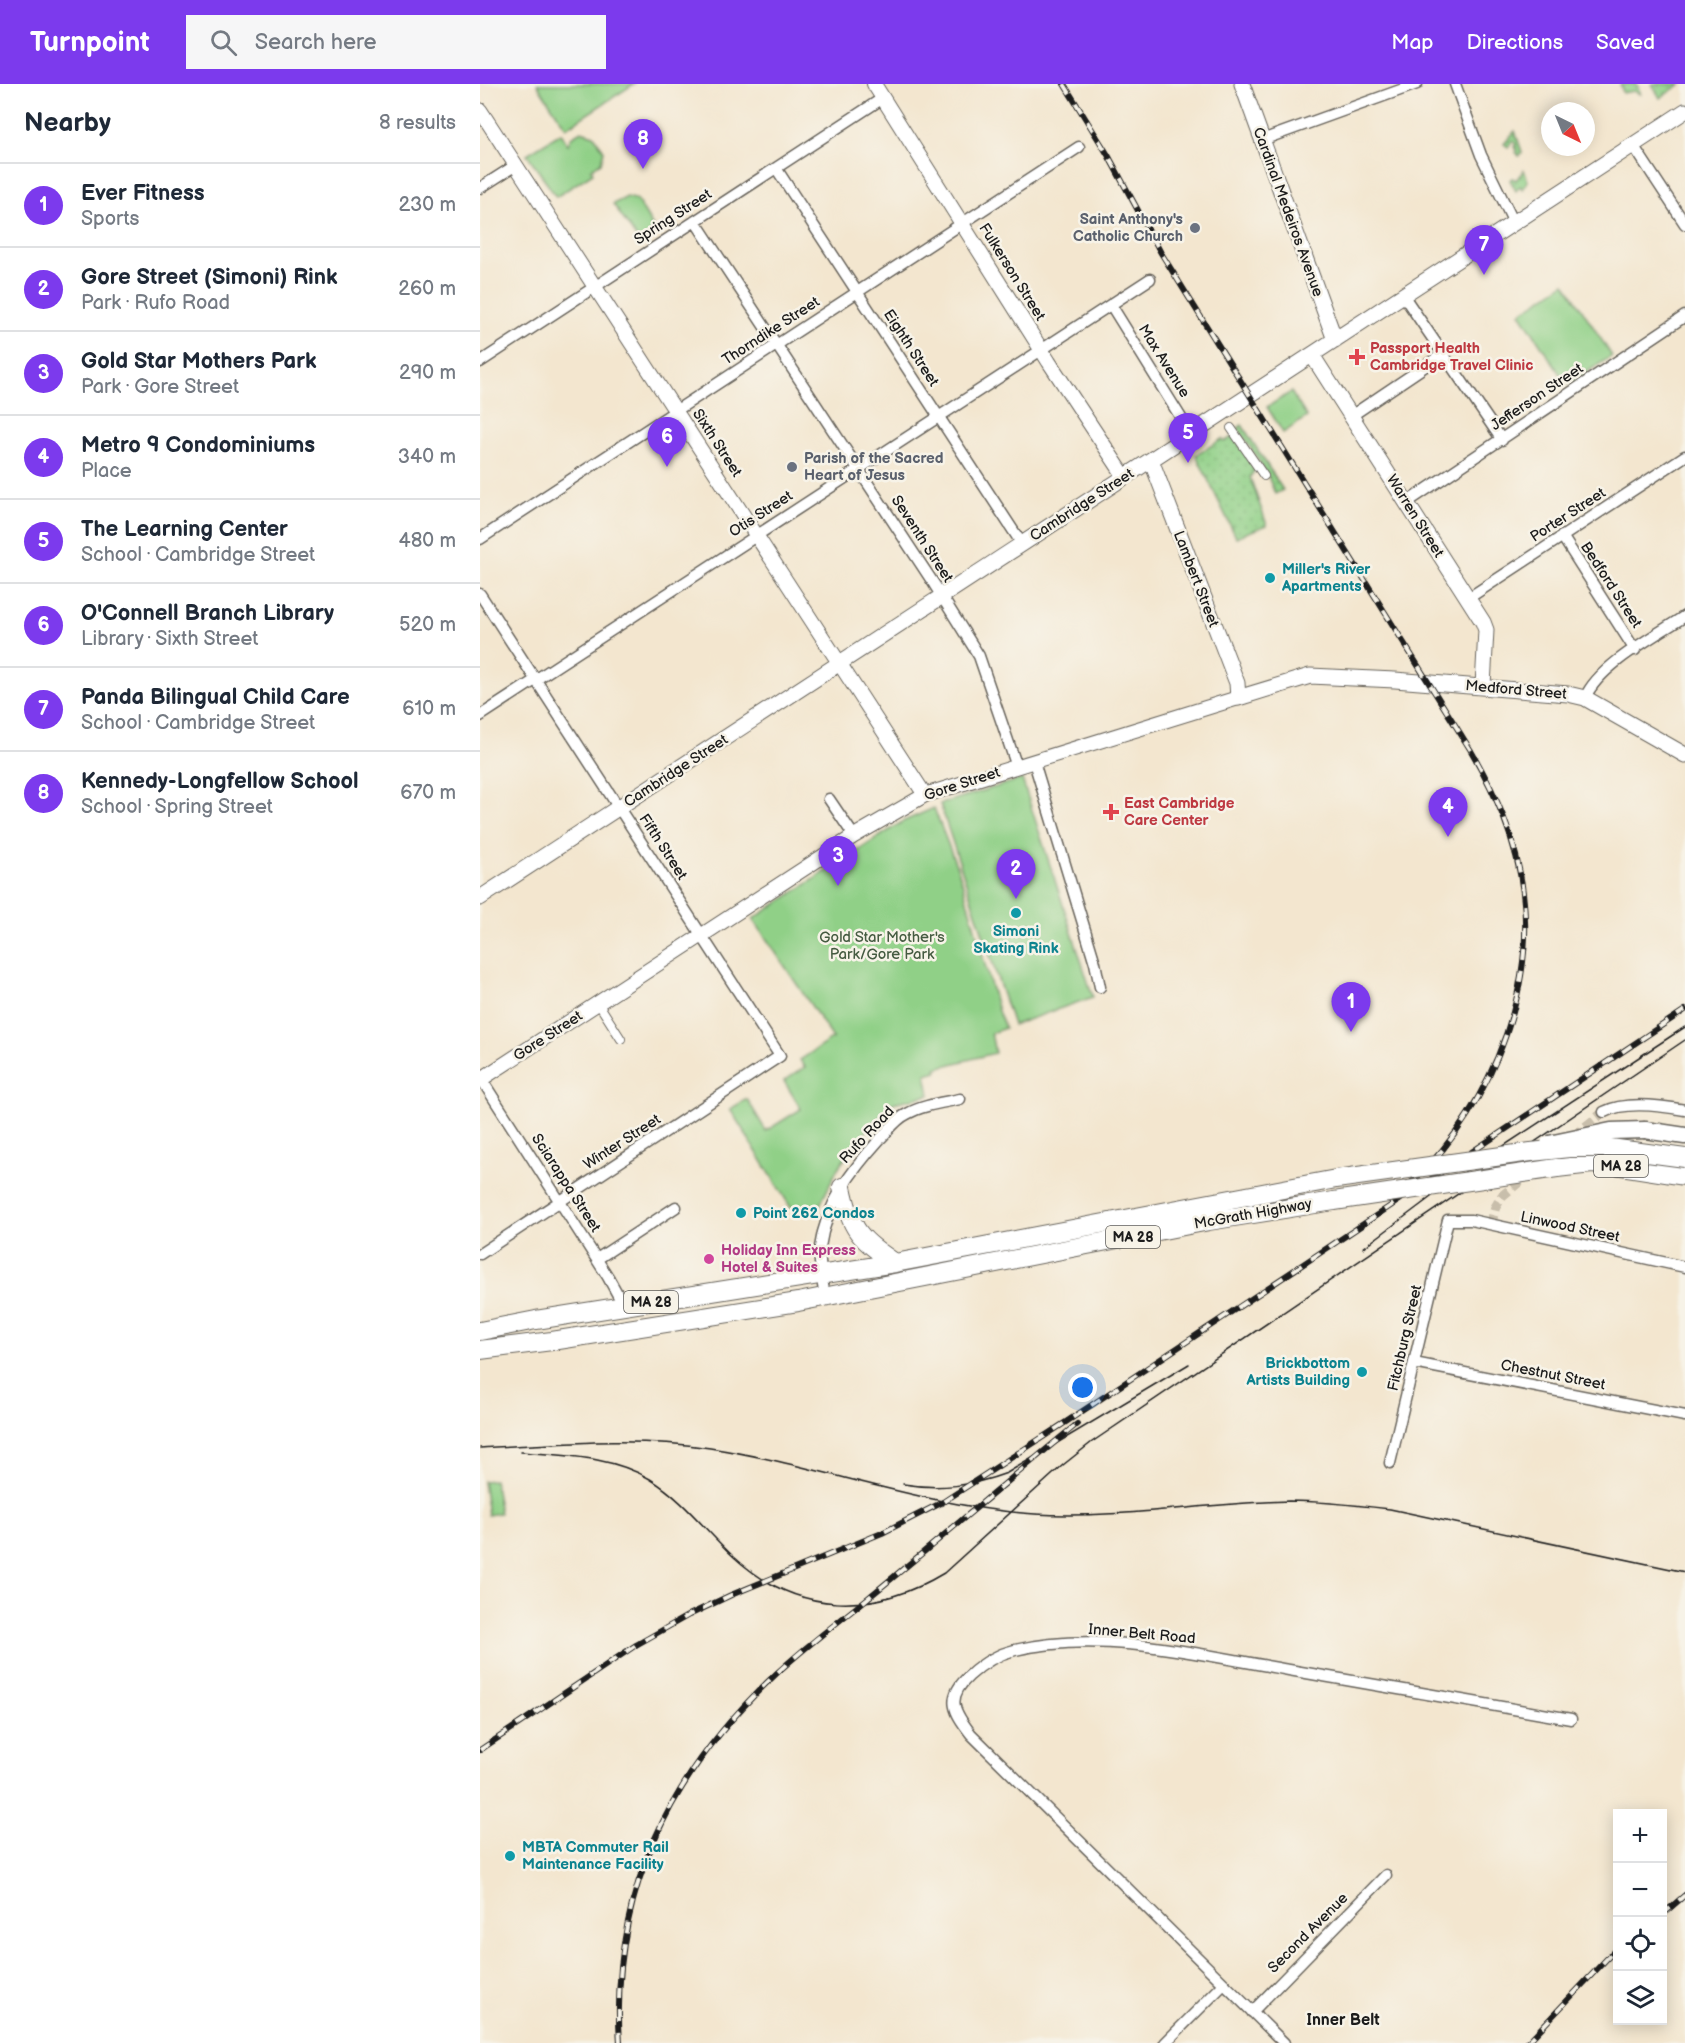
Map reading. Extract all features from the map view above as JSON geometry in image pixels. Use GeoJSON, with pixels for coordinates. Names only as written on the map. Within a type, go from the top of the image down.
{"type":"FeatureCollection","features":[{"type":"Feature","properties":{"kind":"highway","name":"McGrath Highway"},"geometry":{"type":"LineString","coordinates":[[822,1275],[1336,1179],[1500,1156],[1554,1149],[1603,1148],[1685,1158]]}},
{"type":"Feature","properties":{"kind":"highway","name":"McGrath Highway"},"geometry":{"type":"LineString","coordinates":[[825,1298],[1231,1217],[1557,1168],[1592,1164],[1615,1165],[1685,1176]]}},
{"type":"Feature","properties":{"kind":"highway"},"geometry":{"type":"LineString","coordinates":[[842,1187],[848,1212],[857,1232],[868,1244],[895,1263]]}},
{"type":"Feature","properties":{"kind":"highway","name":"MA 28"},"geometry":{"type":"LineString","coordinates":[[480,1331],[822,1275]]}},
{"type":"Feature","properties":{"kind":"highway","name":"MA 28"},"geometry":{"type":"LineString","coordinates":[[480,1350],[552,1341],[825,1298]]}},
{"type":"Feature","properties":{"kind":"main road","name":"Cardinal Medeiros Avenue"},"geometry":{"type":"LineString","coordinates":[[1242,84],[1335,340]]}},
{"type":"Feature","properties":{"kind":"main road","name":"Cambridge Street"},"geometry":{"type":"LineString","coordinates":[[480,898],[1685,111]]}},
{"type":"Feature","properties":{"kind":"main road","name":"Warren Street"},"geometry":{"type":"LineString","coordinates":[[1312,355],[1486,630],[1483,686]]}},
{"type":"Feature","properties":{"kind":"main road","name":"Lambert Street"},"geometry":{"type":"LineString","coordinates":[[1151,460],[1237,683],[1238,698]]}},
{"type":"Feature","properties":{"kind":"main road","name":"Gore Street"},"geometry":{"type":"LineString","coordinates":[[1238,698],[1310,676],[1332,677]]}},
{"type":"Feature","properties":{"kind":"main road","name":"Medford Street"},"geometry":{"type":"LineString","coordinates":[[1332,677],[1551,691],[1585,698],[1685,755]]}},
{"type":"Feature","properties":{"kind":"main road","name":"McGrath Highway"},"geometry":{"type":"LineString","coordinates":[[1500,1156],[1611,1131],[1645,1130],[1685,1136]]}},
{"type":"Feature","properties":{"kind":"street","name":"Fulkerson Street"},"geometry":{"type":"LineString","coordinates":[[874,84],[1125,477]]}},
{"type":"Feature","properties":{"kind":"street"},"geometry":{"type":"LineString","coordinates":[[1262,140],[1417,84]]}},
{"type":"Feature","properties":{"kind":"street"},"geometry":{"type":"LineString","coordinates":[[1455,84],[1481,155],[1514,223]]}},
{"type":"Feature","properties":{"kind":"street","name":"Spring Street"},"geometry":{"type":"LineString","coordinates":[[482,358],[884,98]]}},
{"type":"Feature","properties":{"kind":"street","name":"Sixth Street"},"geometry":{"type":"LineString","coordinates":[[480,110],[925,795]]}},
{"type":"Feature","properties":{"kind":"street"},"geometry":{"type":"LineString","coordinates":[[1633,145],[1685,224]]}},
{"type":"Feature","properties":{"kind":"street","name":"Thorndike Street"},"geometry":{"type":"LineString","coordinates":[[480,539],[1079,147]]}},
{"type":"Feature","properties":{"kind":"street"},"geometry":{"type":"LineString","coordinates":[[480,188],[516,165]]}},
{"type":"Feature","properties":{"kind":"street","name":"Eighth Street"},"geometry":{"type":"LineString","coordinates":[[776,168],[1022,544]]}},
{"type":"Feature","properties":{"kind":"street","name":"Seventh Street"},"geometry":{"type":"LineString","coordinates":[[695,221],[979,656],[1017,767]]}},
{"type":"Feature","properties":{"kind":"street","name":"Otis Street"},"geometry":{"type":"LineString","coordinates":[[480,716],[1150,279]]}},
{"type":"Feature","properties":{"kind":"street"},"geometry":{"type":"LineString","coordinates":[[1403,295],[1502,440]]}},
{"type":"Feature","properties":{"kind":"street","name":"Max Avenue"},"geometry":{"type":"LineString","coordinates":[[1111,305],[1191,434]]}},
{"type":"Feature","properties":{"kind":"street","name":"Jefferson Street"},"geometry":{"type":"LineString","coordinates":[[1406,503],[1685,316]]}},
{"type":"Feature","properties":{"kind":"street"},"geometry":{"type":"LineString","coordinates":[[1351,416],[1443,354]]}},
{"type":"Feature","properties":{"kind":"street"},"geometry":{"type":"LineString","coordinates":[[1231,428],[1264,476]]}},
{"type":"Feature","properties":{"kind":"street","name":"Porter Street"},"geometry":{"type":"LineString","coordinates":[[1467,599],[1685,456]]}},
{"type":"Feature","properties":{"kind":"street","name":"Bedford Street"},"geometry":{"type":"LineString","coordinates":[[1562,536],[1635,650]]}},
{"type":"Feature","properties":{"kind":"street","name":"Fifth Street"},"geometry":{"type":"LineString","coordinates":[[480,594],[780,1056]]}},
{"type":"Feature","properties":{"kind":"street"},"geometry":{"type":"LineString","coordinates":[[1585,698],[1598,677],[1685,616]]}},
{"type":"Feature","properties":{"kind":"street","name":"Gore Street"},"geometry":{"type":"LineString","coordinates":[[480,1079],[854,836],[925,795],[1238,698]]}},
{"type":"Feature","properties":{"kind":"street"},"geometry":{"type":"LineString","coordinates":[[1034,762],[1093,954],[1100,987]]}},
{"type":"Feature","properties":{"kind":"street"},"geometry":{"type":"LineString","coordinates":[[829,799],[854,836]]}},
{"type":"Feature","properties":{"kind":"street"},"geometry":{"type":"LineString","coordinates":[[598,1003],[621,1039]]}},
{"type":"Feature","properties":{"kind":"street","name":"Winter Street"},"geometry":{"type":"LineString","coordinates":[[480,1254],[780,1056]]}},
{"type":"Feature","properties":{"kind":"street","name":"Sciarappa Street"},"geometry":{"type":"LineString","coordinates":[[480,1079],[597,1259],[624,1306]]}},
{"type":"Feature","properties":{"kind":"street","name":"Rufo Road"},"geometry":{"type":"LineString","coordinates":[[825,1298],[819,1250],[829,1216],[842,1187],[858,1164],[904,1115],[927,1106],[960,1099]]}},
{"type":"Feature","properties":{"kind":"street"},"geometry":{"type":"LineString","coordinates":[[1604,1112],[1615,1107],[1635,1106],[1685,1110]]}},
{"type":"Feature","properties":{"kind":"street"},"geometry":{"type":"LineString","coordinates":[[597,1259],[676,1208]]}},
{"type":"Feature","properties":{"kind":"street","name":"Linwood Street"},"geometry":{"type":"LineString","coordinates":[[1448,1220],[1471,1220],[1685,1267]]}},
{"type":"Feature","properties":{"kind":"street","name":"Fitchburg Street"},"geometry":{"type":"LineString","coordinates":[[1390,1463],[1448,1220]]}},
{"type":"Feature","properties":{"kind":"street","name":"Chestnut Street"},"geometry":{"type":"LineString","coordinates":[[1414,1363],[1685,1416]]}},
{"type":"Feature","properties":{"kind":"street","name":"Inner Belt Road"},"geometry":{"type":"LineString","coordinates":[[1284,2043],[965,1727],[955,1714],[954,1699],[960,1684],[978,1668],[1004,1654],[1039,1646],[1124,1644],[1213,1656],[1570,1719]]}},
{"type":"Feature","properties":{"kind":"street","name":"Second Avenue"},"geometry":{"type":"LineString","coordinates":[[1252,2012],[1386,1875]]}},
{"type":"Feature","properties":{"kind":"street"},"geometry":{"type":"LineString","coordinates":[[1166,2043],[1224,1984]]}},
{"type":"Feature","properties":{"kind":"green space"},"geometry":{"type":"Polygon","coordinates":[[[537,84],[634,84],[566,128],[537,84]]]}},
{"type":"Feature","properties":{"kind":"green space"},"geometry":{"type":"Polygon","coordinates":[[[1620,84],[1637,84],[1640,94],[1634,91],[1623,93],[1620,84]]]}},
{"type":"Feature","properties":{"kind":"green space"},"geometry":{"type":"Polygon","coordinates":[[[1652,84],[1681,84],[1660,98],[1652,84]]]}},
{"type":"Feature","properties":{"kind":"green space"},"geometry":{"type":"Polygon","coordinates":[[[581,131],[594,135],[604,151],[601,163],[591,169],[593,173],[556,197],[527,154],[561,133],[568,145],[571,137],[581,131]]]}},
{"type":"Feature","properties":{"kind":"green space"},"geometry":{"type":"Polygon","coordinates":[[[1515,131],[1522,152],[1519,156],[1513,141],[1508,147],[1504,144],[1515,131]]]}},
{"type":"Feature","properties":{"kind":"green space"},"geometry":{"type":"Polygon","coordinates":[[[1524,170],[1528,181],[1523,189],[1520,186],[1516,191],[1510,180],[1512,178],[1516,180],[1524,170]]]}},
{"type":"Feature","properties":{"kind":"green space"},"geometry":{"type":"Polygon","coordinates":[[[627,197],[637,200],[653,227],[651,236],[640,243],[613,204],[627,197]]]}},
{"type":"Feature","properties":{"kind":"green space"},"geometry":{"type":"Polygon","coordinates":[[[1565,283],[1612,356],[1567,385],[1520,313],[1565,283]]]}},
{"type":"Feature","properties":{"kind":"green space"},"geometry":{"type":"Polygon","coordinates":[[[1291,392],[1307,417],[1283,433],[1267,407],[1291,392]]]}},
{"type":"Feature","properties":{"kind":"green space"},"geometry":{"type":"Polygon","coordinates":[[[1242,425],[1283,490],[1275,494],[1267,474],[1238,428],[1242,425]]]}},
{"type":"Feature","properties":{"kind":"green space"},"geometry":{"type":"Polygon","coordinates":[[[1234,436],[1255,470],[1250,477],[1267,525],[1236,537],[1196,455],[1222,439],[1224,442],[1234,436]]]}},
{"type":"Feature","properties":{"kind":"green space"},"geometry":{"type":"Polygon","coordinates":[[[1022,779],[1093,997],[1013,1025],[940,804],[1022,779]]]}},
{"type":"Feature","properties":{"kind":"green space","name":"Gold Star Mother's Park/Gore Park"},"geometry":{"type":"Polygon","coordinates":[[[934,808],[960,875],[998,1011],[1005,1028],[991,1033],[995,1053],[936,1068],[937,1071],[926,1074],[930,1095],[893,1103],[860,1138],[838,1168],[818,1209],[791,1208],[730,1109],[747,1099],[766,1131],[801,1109],[784,1081],[805,1067],[800,1060],[833,1038],[753,919],[902,822],[934,808]]]}},
{"type":"Feature","properties":{"kind":"green space"},"geometry":{"type":"Polygon","coordinates":[[[494,1480],[500,1513],[488,1515],[483,1481],[494,1480]]]}},
{"type":"Feature","properties":{"kind":"tunnel"},"geometry":{"type":"LineString","coordinates":[[1574,1136],[1604,1112]]}},
{"type":"Feature","properties":{"kind":"tunnel"},"geometry":{"type":"LineString","coordinates":[[1491,1225],[1495,1208],[1502,1196],[1555,1152]]}},
{"type":"Feature","properties":{"kind":"tram line"},"geometry":{"type":"LineString","coordinates":[[1363,1248],[1467,1170],[1685,1027]]}},
{"type":"Feature","properties":{"kind":"tram line"},"geometry":{"type":"LineString","coordinates":[[521,1452],[587,1458],[635,1471],[673,1496],[734,1557],[758,1576],[783,1590],[809,1599],[836,1603],[863,1602],[890,1597],[917,1587],[944,1573],[1063,1465],[1092,1442],[1685,1040]]}},
{"type":"Feature","properties":{"kind":"tram line"},"geometry":{"type":"LineString","coordinates":[[903,1484],[930,1487],[956,1486],[1007,1473],[1189,1364]]}},
{"type":"Feature","properties":{"kind":"tram line"},"geometry":{"type":"LineString","coordinates":[[480,1448],[595,1442],[681,1444],[751,1455],[953,1503],[1035,1514],[1130,1513],[1289,1501],[1352,1505],[1390,1509],[1685,1572]]}},
{"type":"Feature","properties":{"kind":"railway"},"geometry":{"type":"LineString","coordinates":[[1064,84],[1108,155],[1161,253],[1470,749],[1497,801],[1516,855],[1523,893],[1525,933],[1521,974],[1512,1016],[1498,1057],[1479,1096],[1456,1132],[1429,1165],[1400,1192]]}},
{"type":"Feature","properties":{"kind":"railway"},"geometry":{"type":"LineString","coordinates":[[480,1750],[636,1645],[689,1615],[731,1595],[882,1533],[943,1502],[1685,1010]]}},
{"type":"Feature","properties":{"kind":"railway"},"geometry":{"type":"LineString","coordinates":[[620,2043],[619,1988],[625,1937],[637,1887],[654,1840],[677,1795],[705,1752],[739,1712],[788,1663],[1077,1424]]}},
{"type":"Feature","properties":{"kind":"railway"},"geometry":{"type":"LineString","coordinates":[[1667,1911],[1685,1895]]}},
{"type":"Feature","properties":{"kind":"railway"},"geometry":{"type":"LineString","coordinates":[[1527,2043],[1613,1952]]}},
{"type":"Feature","properties":{"kind":"place","name":"Kennedy-Longfellow School"},"geometry":{"type":"Point","coordinates":[643,169]}},
{"type":"Feature","properties":{"kind":"place","name":"Saint Anthony's Catholic Church"},"geometry":{"type":"Point","coordinates":[1195,228]}},
{"type":"Feature","properties":{"kind":"place","name":"Panda Bilingual Child Care"},"geometry":{"type":"Point","coordinates":[1484,275]}},
{"type":"Feature","properties":{"kind":"place","name":"Passport Health Cambridge Travel Clinic"},"geometry":{"type":"Point","coordinates":[1357,357]}},
{"type":"Feature","properties":{"kind":"place","name":"The Learning Center"},"geometry":{"type":"Point","coordinates":[1188,463]}},
{"type":"Feature","properties":{"kind":"place","name":"O'Connell Branch Library"},"geometry":{"type":"Point","coordinates":[667,467]}},
{"type":"Feature","properties":{"kind":"place","name":"Parish of the Sacred Heart of Jesus"},"geometry":{"type":"Point","coordinates":[792,467]}},
{"type":"Feature","properties":{"kind":"place","name":"Miller's River Apartments"},"geometry":{"type":"Point","coordinates":[1270,578]}},
{"type":"Feature","properties":{"kind":"place","name":"East Cambridge Care Center"},"geometry":{"type":"Point","coordinates":[1111,812]}},
{"type":"Feature","properties":{"kind":"place","name":"Metro 9 Condominiums"},"geometry":{"type":"Point","coordinates":[1448,837]}},
{"type":"Feature","properties":{"kind":"place","name":"Gold Star Mothers Park"},"geometry":{"type":"Point","coordinates":[838,886]}},
{"type":"Feature","properties":{"kind":"place","name":"Gore Street (Simoni) Rink"},"geometry":{"type":"Point","coordinates":[1016,899]}},
{"type":"Feature","properties":{"kind":"place","name":"Simoni Skating Rink"},"geometry":{"type":"Point","coordinates":[1016,913]}},
{"type":"Feature","properties":{"kind":"place","name":"Ever Fitness"},"geometry":{"type":"Point","coordinates":[1351,1032]}},
{"type":"Feature","properties":{"kind":"place","name":"Point 262 Condos"},"geometry":{"type":"Point","coordinates":[741,1213]}},
{"type":"Feature","properties":{"kind":"place","name":"Holiday Inn Express Hotel & Suites"},"geometry":{"type":"Point","coordinates":[709,1259]}},
{"type":"Feature","properties":{"kind":"place","name":"Brickbottom Artists Building"},"geometry":{"type":"Point","coordinates":[1362,1372]}},
{"type":"Feature","properties":{"kind":"place","name":"MBTA Commuter Rail Maintenance Facility"},"geometry":{"type":"Point","coordinates":[510,1856]}},
{"type":"Feature","properties":{"kind":"district","name":"Inner Belt"},"geometry":{"type":"Point","coordinates":[1343,2020]}}]}
